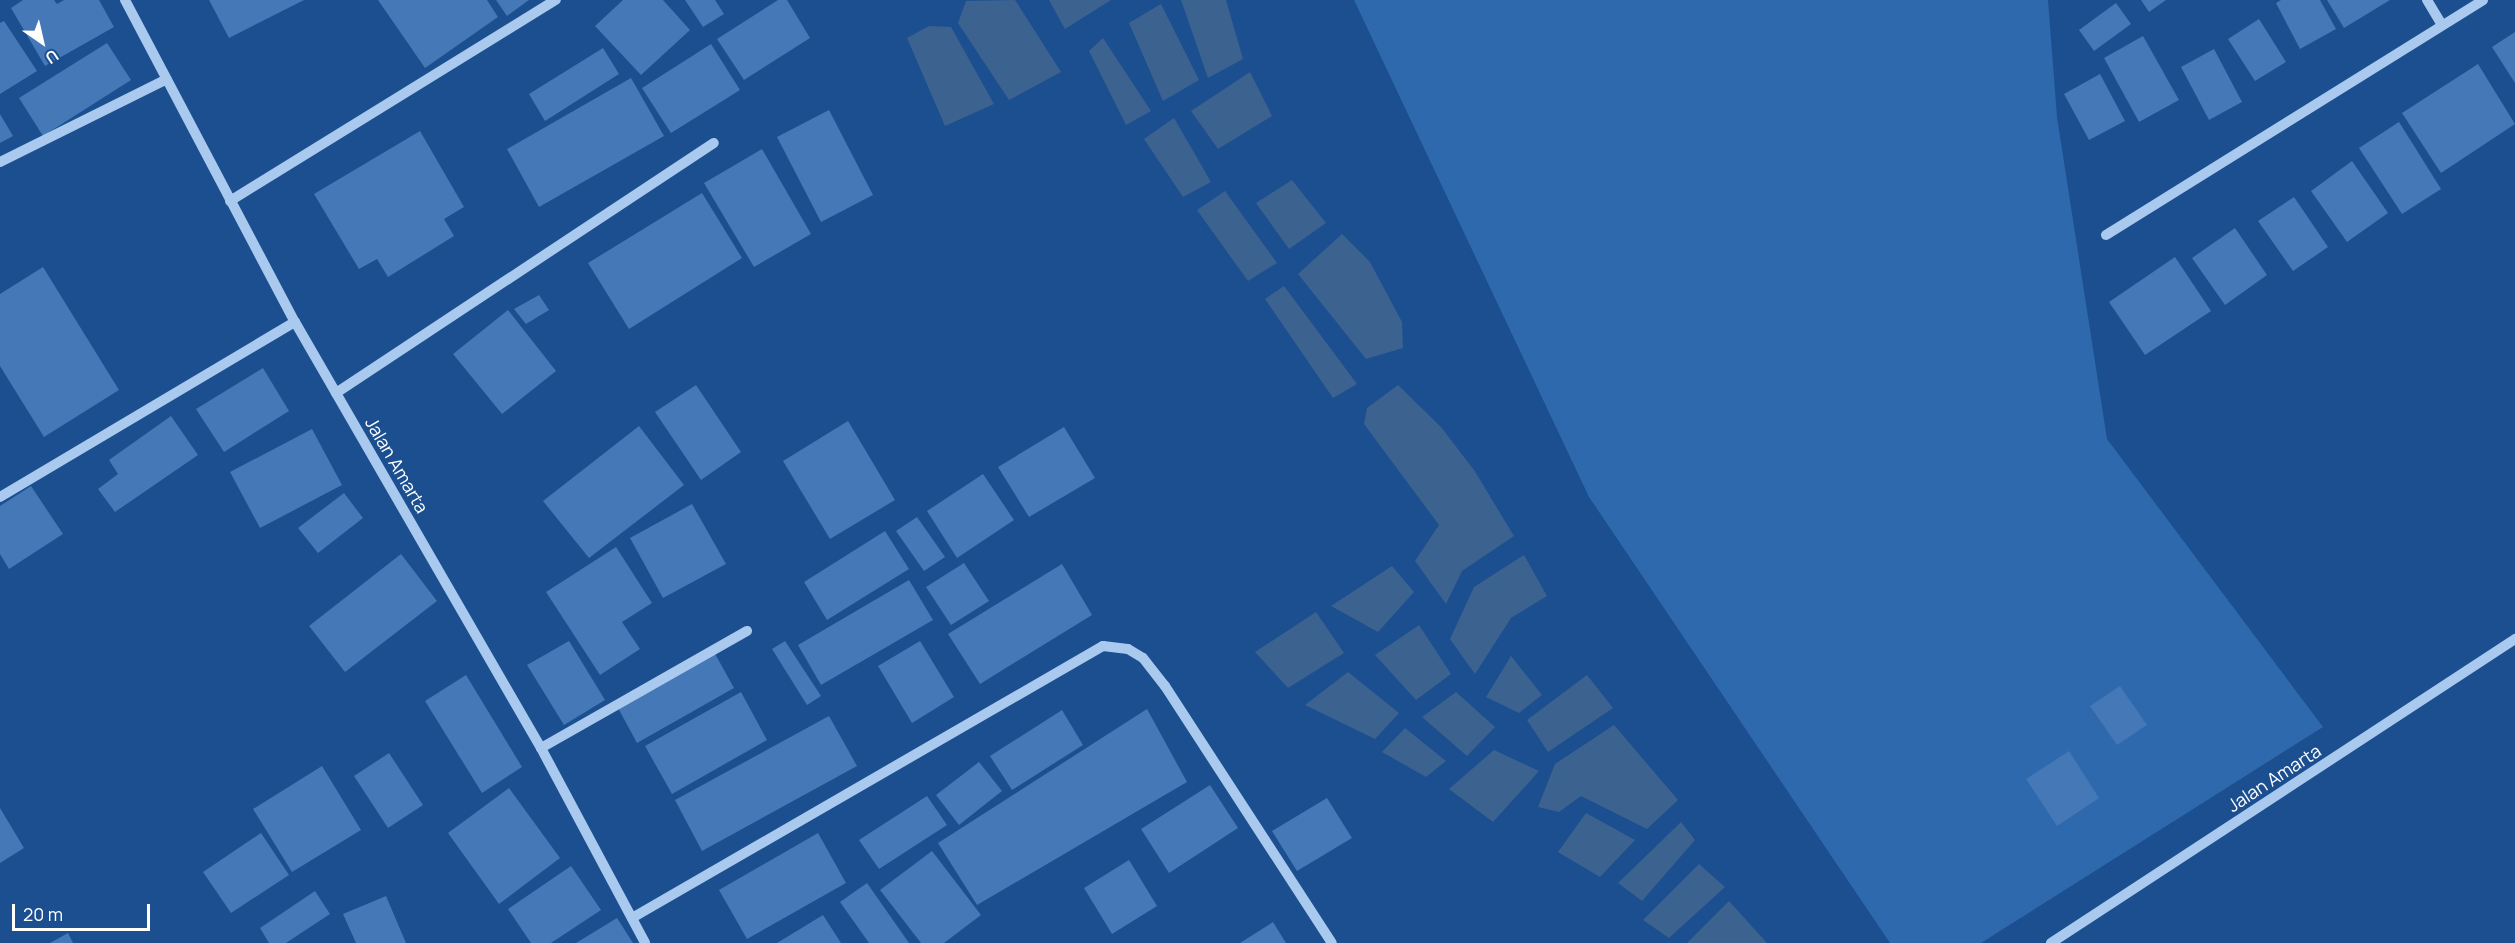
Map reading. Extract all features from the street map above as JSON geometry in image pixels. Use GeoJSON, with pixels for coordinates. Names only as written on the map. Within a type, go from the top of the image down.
{"type":"FeatureCollection","features":[{"type":"Feature","properties":{"kind":"street","name":"Jalan Amarta"},"geometry":{"type":"LineString","coordinates":[[125,0],[295,321],[541,748],[645,943]]}},
{"type":"Feature","properties":{"kind":"street"},"geometry":{"type":"LineString","coordinates":[[230,201],[556,0]]}},
{"type":"Feature","properties":{"kind":"street"},"geometry":{"type":"LineString","coordinates":[[2427,0],[2442,25]]}},
{"type":"Feature","properties":{"kind":"street"},"geometry":{"type":"LineString","coordinates":[[2106,235],[2483,0]]}},
{"type":"Feature","properties":{"kind":"street"},"geometry":{"type":"LineString","coordinates":[[0,162],[167,79]]}},
{"type":"Feature","properties":{"kind":"street"},"geometry":{"type":"LineString","coordinates":[[336,393],[714,143]]}},
{"type":"Feature","properties":{"kind":"street"},"geometry":{"type":"LineString","coordinates":[[0,497],[295,321]]}},
{"type":"Feature","properties":{"kind":"street"},"geometry":{"type":"LineString","coordinates":[[541,748],[747,631]]}},
{"type":"Feature","properties":{"kind":"street","name":"Jalan Amarta"},"geometry":{"type":"LineString","coordinates":[[2051,943],[2515,639]]}},
{"type":"Feature","properties":{"kind":"street"},"geometry":{"type":"LineString","coordinates":[[632,918],[1103,646],[1128,649],[1143,658],[1165,686],[1331,943]]}},
{"type":"Feature","properties":{"kind":"shaded area"},"geometry":{"type":"Polygon","coordinates":[[[1015,0],[1061,72],[1009,100],[958,23],[966,1],[1015,0]]]}},
{"type":"Feature","properties":{"kind":"shaded area"},"geometry":{"type":"Polygon","coordinates":[[[1049,0],[1111,0],[1065,29],[1049,0]]]}},
{"type":"Feature","properties":{"kind":"shaded area"},"geometry":{"type":"Polygon","coordinates":[[[1181,0],[1226,0],[1243,59],[1208,78],[1181,0]]]}},
{"type":"Feature","properties":{"kind":"shaded area"},"geometry":{"type":"Polygon","coordinates":[[[1354,0],[2048,0],[2057,117],[2107,439],[2323,727],[1981,943],[1890,943],[1589,497],[1354,0]]]}},
{"type":"Feature","properties":{"kind":"shaded area"},"geometry":{"type":"Polygon","coordinates":[[[1161,4],[1199,80],[1163,101],[1129,23],[1161,4]]]}},
{"type":"Feature","properties":{"kind":"shaded area"},"geometry":{"type":"Polygon","coordinates":[[[929,26],[951,27],[994,104],[945,126],[907,38],[929,26]]]}},
{"type":"Feature","properties":{"kind":"shaded area"},"geometry":{"type":"Polygon","coordinates":[[[1103,38],[1151,111],[1126,125],[1089,51],[1103,38]]]}},
{"type":"Feature","properties":{"kind":"shaded area"},"geometry":{"type":"Polygon","coordinates":[[[1250,72],[1272,116],[1218,149],[1191,111],[1250,72]]]}},
{"type":"Feature","properties":{"kind":"shaded area"},"geometry":{"type":"Polygon","coordinates":[[[1174,118],[1211,182],[1183,197],[1144,139],[1174,118]]]}},
{"type":"Feature","properties":{"kind":"shaded area"},"geometry":{"type":"Polygon","coordinates":[[[1292,180],[1326,223],[1289,249],[1256,203],[1292,180]]]}},
{"type":"Feature","properties":{"kind":"shaded area"},"geometry":{"type":"Polygon","coordinates":[[[1225,191],[1277,263],[1248,281],[1197,210],[1225,191]]]}},
{"type":"Feature","properties":{"kind":"shaded area"},"geometry":{"type":"Polygon","coordinates":[[[1342,234],[1370,262],[1402,322],[1403,348],[1366,359],[1298,274],[1342,234]]]}},
{"type":"Feature","properties":{"kind":"shaded area"},"geometry":{"type":"Polygon","coordinates":[[[1284,286],[1357,384],[1333,398],[1265,299],[1284,286]]]}},
{"type":"Feature","properties":{"kind":"shaded area"},"geometry":{"type":"Polygon","coordinates":[[[1398,385],[1441,427],[1474,470],[1514,536],[1462,571],[1446,604],[1415,561],[1439,525],[1364,424],[1367,408],[1398,385]]]}},
{"type":"Feature","properties":{"kind":"shaded area"},"geometry":{"type":"Polygon","coordinates":[[[1524,555],[1547,596],[1511,618],[1475,674],[1450,639],[1474,587],[1524,555]]]}},
{"type":"Feature","properties":{"kind":"shaded area"},"geometry":{"type":"Polygon","coordinates":[[[1392,566],[1414,592],[1378,632],[1331,606],[1392,566]]]}},
{"type":"Feature","properties":{"kind":"shaded area"},"geometry":{"type":"Polygon","coordinates":[[[1316,612],[1344,653],[1288,688],[1255,652],[1316,612]]]}},
{"type":"Feature","properties":{"kind":"shaded area"},"geometry":{"type":"Polygon","coordinates":[[[1419,625],[1451,674],[1416,700],[1375,655],[1419,625]]]}},
{"type":"Feature","properties":{"kind":"shaded area"},"geometry":{"type":"Polygon","coordinates":[[[1511,656],[1542,695],[1519,713],[1486,697],[1511,656]]]}},
{"type":"Feature","properties":{"kind":"shaded area"},"geometry":{"type":"Polygon","coordinates":[[[1348,672],[1399,713],[1375,739],[1305,705],[1348,672]]]}},
{"type":"Feature","properties":{"kind":"shaded area"},"geometry":{"type":"Polygon","coordinates":[[[1587,675],[1613,708],[1548,752],[1527,720],[1587,675]]]}},
{"type":"Feature","properties":{"kind":"shaded area"},"geometry":{"type":"Polygon","coordinates":[[[1456,692],[1495,727],[1467,756],[1422,717],[1456,692]]]}},
{"type":"Feature","properties":{"kind":"shaded area"},"geometry":{"type":"Polygon","coordinates":[[[1614,725],[1678,800],[1647,829],[1581,796],[1559,812],[1538,807],[1555,764],[1614,725]]]}},
{"type":"Feature","properties":{"kind":"shaded area"},"geometry":{"type":"Polygon","coordinates":[[[1405,728],[1446,761],[1426,777],[1382,752],[1405,728]]]}},
{"type":"Feature","properties":{"kind":"shaded area"},"geometry":{"type":"Polygon","coordinates":[[[1494,750],[1539,771],[1493,822],[1449,789],[1494,750]]]}},
{"type":"Feature","properties":{"kind":"shaded area"},"geometry":{"type":"Polygon","coordinates":[[[1586,813],[1635,840],[1600,877],[1558,852],[1586,813]]]}},
{"type":"Feature","properties":{"kind":"shaded area"},"geometry":{"type":"Polygon","coordinates":[[[1681,822],[1695,840],[1642,901],[1618,883],[1681,822]]]}},
{"type":"Feature","properties":{"kind":"shaded area"},"geometry":{"type":"Polygon","coordinates":[[[1699,864],[1725,887],[1669,938],[1643,920],[1699,864]]]}},
{"type":"Feature","properties":{"kind":"shaded area"},"geometry":{"type":"Polygon","coordinates":[[[1729,901],[1767,943],[1687,943],[1729,901]]]}},
{"type":"Feature","properties":{"kind":"building"},"geometry":{"type":"Polygon","coordinates":[[[23,0],[54,0],[57,4],[64,0],[99,0],[114,27],[45,66],[11,8],[23,0]]]}},
{"type":"Feature","properties":{"kind":"building"},"geometry":{"type":"Polygon","coordinates":[[[209,0],[304,0],[229,38],[209,0]]]}},
{"type":"Feature","properties":{"kind":"building"},"geometry":{"type":"Polygon","coordinates":[[[378,0],[487,0],[498,17],[425,68],[378,0]]]}},
{"type":"Feature","properties":{"kind":"building"},"geometry":{"type":"Polygon","coordinates":[[[496,0],[529,0],[507,16],[496,0]]]}},
{"type":"Feature","properties":{"kind":"building"},"geometry":{"type":"Polygon","coordinates":[[[623,0],[663,0],[690,30],[641,75],[595,26],[623,0]]]}},
{"type":"Feature","properties":{"kind":"building"},"geometry":{"type":"Polygon","coordinates":[[[685,0],[715,0],[724,14],[703,27],[685,0]]]}},
{"type":"Feature","properties":{"kind":"building"},"geometry":{"type":"Polygon","coordinates":[[[778,0],[787,0],[810,38],[744,80],[717,39],[778,0]]]}},
{"type":"Feature","properties":{"kind":"building"},"geometry":{"type":"Polygon","coordinates":[[[2141,0],[2166,0],[2149,12],[2141,0]]]}},
{"type":"Feature","properties":{"kind":"building"},"geometry":{"type":"Polygon","coordinates":[[[2281,0],[2320,0],[2336,29],[2300,49],[2276,3],[2281,0]]]}},
{"type":"Feature","properties":{"kind":"building"},"geometry":{"type":"Polygon","coordinates":[[[2327,0],[2390,0],[2344,28],[2327,0]]]}},
{"type":"Feature","properties":{"kind":"building"},"geometry":{"type":"Polygon","coordinates":[[[2116,3],[2131,24],[2094,51],[2079,30],[2116,3]]]}},
{"type":"Feature","properties":{"kind":"building"},"geometry":{"type":"Polygon","coordinates":[[[2259,19],[2286,62],[2255,81],[2228,39],[2259,19]]]}},
{"type":"Feature","properties":{"kind":"building"},"geometry":{"type":"Polygon","coordinates":[[[4,21],[37,71],[0,94],[0,23],[4,21]]]}},
{"type":"Feature","properties":{"kind":"building"},"geometry":{"type":"Polygon","coordinates":[[[2515,32],[2515,83],[2492,47],[2515,32]]]}},
{"type":"Feature","properties":{"kind":"building"},"geometry":{"type":"Polygon","coordinates":[[[2143,36],[2179,100],[2139,122],[2104,58],[2143,36]]]}},
{"type":"Feature","properties":{"kind":"building"},"geometry":{"type":"Polygon","coordinates":[[[107,43],[131,80],[43,136],[19,98],[107,43]]]}},
{"type":"Feature","properties":{"kind":"building"},"geometry":{"type":"Polygon","coordinates":[[[711,44],[740,90],[671,133],[642,88],[711,44]]]}},
{"type":"Feature","properties":{"kind":"building"},"geometry":{"type":"Polygon","coordinates":[[[603,48],[619,74],[545,121],[529,94],[603,48]]]}},
{"type":"Feature","properties":{"kind":"building"},"geometry":{"type":"Polygon","coordinates":[[[2214,49],[2242,102],[2209,120],[2181,67],[2214,49]]]}},
{"type":"Feature","properties":{"kind":"building"},"geometry":{"type":"Polygon","coordinates":[[[2478,64],[2515,124],[2441,173],[2402,113],[2478,64]]]}},
{"type":"Feature","properties":{"kind":"building"},"geometry":{"type":"Polygon","coordinates":[[[2100,74],[2125,121],[2089,140],[2064,94],[2100,74]]]}},
{"type":"Feature","properties":{"kind":"building"},"geometry":{"type":"Polygon","coordinates":[[[631,78],[664,136],[539,207],[507,149],[631,78]]]}},
{"type":"Feature","properties":{"kind":"building"},"geometry":{"type":"Polygon","coordinates":[[[829,110],[873,195],[821,222],[777,137],[829,110]]]}},
{"type":"Feature","properties":{"kind":"building"},"geometry":{"type":"Polygon","coordinates":[[[0,114],[13,136],[0,143],[0,114]]]}},
{"type":"Feature","properties":{"kind":"building"},"geometry":{"type":"Polygon","coordinates":[[[2399,122],[2441,189],[2402,214],[2359,148],[2399,122]]]}},
{"type":"Feature","properties":{"kind":"building"},"geometry":{"type":"Polygon","coordinates":[[[420,131],[464,207],[444,219],[454,236],[388,277],[377,259],[359,269],[314,194],[420,131]]]}},
{"type":"Feature","properties":{"kind":"building"},"geometry":{"type":"Polygon","coordinates":[[[762,149],[811,234],[754,267],[704,183],[762,149]]]}},
{"type":"Feature","properties":{"kind":"building"},"geometry":{"type":"Polygon","coordinates":[[[2352,161],[2388,213],[2347,242],[2311,191],[2352,161]]]}},
{"type":"Feature","properties":{"kind":"building"},"geometry":{"type":"Polygon","coordinates":[[[702,193],[742,258],[629,329],[588,263],[702,193]]]}},
{"type":"Feature","properties":{"kind":"building"},"geometry":{"type":"Polygon","coordinates":[[[2294,197],[2328,247],[2293,271],[2258,221],[2294,197]]]}},
{"type":"Feature","properties":{"kind":"building"},"geometry":{"type":"Polygon","coordinates":[[[2235,228],[2267,275],[2225,305],[2192,258],[2235,228]]]}},
{"type":"Feature","properties":{"kind":"building"},"geometry":{"type":"Polygon","coordinates":[[[2175,257],[2211,311],[2145,355],[2109,302],[2175,257]]]}},
{"type":"Feature","properties":{"kind":"building"},"geometry":{"type":"Polygon","coordinates":[[[43,267],[119,390],[44,437],[0,366],[0,294],[43,267]]]}},
{"type":"Feature","properties":{"kind":"building"},"geometry":{"type":"Polygon","coordinates":[[[539,295],[549,310],[526,324],[514,309],[539,295]]]}},
{"type":"Feature","properties":{"kind":"building"},"geometry":{"type":"Polygon","coordinates":[[[508,310],[556,371],[502,414],[453,354],[508,310]]]}},
{"type":"Feature","properties":{"kind":"building"},"geometry":{"type":"Polygon","coordinates":[[[263,368],[289,411],[224,452],[196,409],[263,368]]]}},
{"type":"Feature","properties":{"kind":"building"},"geometry":{"type":"Polygon","coordinates":[[[696,385],[741,452],[701,480],[655,412],[696,385]]]}},
{"type":"Feature","properties":{"kind":"building"},"geometry":{"type":"Polygon","coordinates":[[[171,416],[198,455],[115,512],[98,489],[118,474],[109,460],[171,416]]]}},
{"type":"Feature","properties":{"kind":"building"},"geometry":{"type":"Polygon","coordinates":[[[848,421],[895,500],[830,539],[783,461],[848,421]]]}},
{"type":"Feature","properties":{"kind":"building"},"geometry":{"type":"Polygon","coordinates":[[[639,426],[684,485],[589,558],[543,501],[639,426]]]}},
{"type":"Feature","properties":{"kind":"building"},"geometry":{"type":"Polygon","coordinates":[[[1064,427],[1095,478],[1029,517],[998,467],[1064,427]]]}},
{"type":"Feature","properties":{"kind":"building"},"geometry":{"type":"Polygon","coordinates":[[[312,429],[342,485],[260,528],[230,472],[312,429]]]}},
{"type":"Feature","properties":{"kind":"building"},"geometry":{"type":"Polygon","coordinates":[[[983,474],[1014,520],[957,558],[927,511],[983,474]]]}},
{"type":"Feature","properties":{"kind":"building"},"geometry":{"type":"Polygon","coordinates":[[[31,486],[63,534],[9,569],[0,554],[0,506],[31,486]]]}},
{"type":"Feature","properties":{"kind":"building"},"geometry":{"type":"Polygon","coordinates":[[[344,493],[363,518],[318,553],[298,528],[344,493]]]}},
{"type":"Feature","properties":{"kind":"building"},"geometry":{"type":"Polygon","coordinates":[[[692,504],[726,564],[663,598],[630,538],[692,504]]]}},
{"type":"Feature","properties":{"kind":"building"},"geometry":{"type":"Polygon","coordinates":[[[917,517],[945,557],[924,571],[896,531],[917,517]]]}},
{"type":"Feature","properties":{"kind":"building"},"geometry":{"type":"Polygon","coordinates":[[[885,531],[909,569],[827,620],[804,582],[885,531]]]}},
{"type":"Feature","properties":{"kind":"building"},"geometry":{"type":"Polygon","coordinates":[[[616,547],[652,603],[622,622],[640,649],[600,675],[546,592],[616,547]]]}},
{"type":"Feature","properties":{"kind":"building"},"geometry":{"type":"Polygon","coordinates":[[[401,554],[437,601],[345,672],[309,626],[401,554]]]}},
{"type":"Feature","properties":{"kind":"building"},"geometry":{"type":"Polygon","coordinates":[[[964,563],[989,601],[951,625],[926,587],[964,563]]]}},
{"type":"Feature","properties":{"kind":"building"},"geometry":{"type":"Polygon","coordinates":[[[1062,564],[1092,615],[980,684],[948,634],[1062,564]]]}},
{"type":"Feature","properties":{"kind":"building"},"geometry":{"type":"Polygon","coordinates":[[[909,580],[933,620],[821,685],[798,645],[909,580]]]}},
{"type":"Feature","properties":{"kind":"building"},"geometry":{"type":"Polygon","coordinates":[[[569,641],[605,700],[564,725],[527,665],[569,641]]]}},
{"type":"Feature","properties":{"kind":"building"},"geometry":{"type":"Polygon","coordinates":[[[785,641],[821,696],[807,705],[772,649],[785,641]]]}},
{"type":"Feature","properties":{"kind":"building"},"geometry":{"type":"Polygon","coordinates":[[[920,641],[954,697],[912,723],[878,666],[920,641]]]}},
{"type":"Feature","properties":{"kind":"building"},"geometry":{"type":"Polygon","coordinates":[[[714,652],[734,688],[637,743],[617,706],[714,652]]]}},
{"type":"Feature","properties":{"kind":"building"},"geometry":{"type":"Polygon","coordinates":[[[466,675],[522,767],[482,793],[425,701],[466,675]]]}},
{"type":"Feature","properties":{"kind":"building"},"geometry":{"type":"Polygon","coordinates":[[[2120,686],[2147,725],[2117,745],[2090,706],[2120,686]]]}},
{"type":"Feature","properties":{"kind":"building"},"geometry":{"type":"Polygon","coordinates":[[[741,692],[767,740],[672,794],[645,746],[741,692]]]}},
{"type":"Feature","properties":{"kind":"building"},"geometry":{"type":"Polygon","coordinates":[[[1147,709],[1187,782],[977,905],[938,843],[1147,709]]]}},
{"type":"Feature","properties":{"kind":"building"},"geometry":{"type":"Polygon","coordinates":[[[1062,710],[1083,745],[1012,790],[990,756],[1062,710]]]}},
{"type":"Feature","properties":{"kind":"building"},"geometry":{"type":"Polygon","coordinates":[[[829,716],[857,766],[702,851],[675,800],[829,716]]]}},
{"type":"Feature","properties":{"kind":"building"},"geometry":{"type":"Polygon","coordinates":[[[2069,751],[2099,798],[2057,826],[2026,779],[2069,751]]]}},
{"type":"Feature","properties":{"kind":"building"},"geometry":{"type":"Polygon","coordinates":[[[389,753],[423,805],[388,828],[354,776],[389,753]]]}},
{"type":"Feature","properties":{"kind":"building"},"geometry":{"type":"Polygon","coordinates":[[[979,762],[1002,791],[959,825],[936,795],[979,762]]]}},
{"type":"Feature","properties":{"kind":"building"},"geometry":{"type":"Polygon","coordinates":[[[322,766],[361,830],[292,872],[253,809],[322,766]]]}},
{"type":"Feature","properties":{"kind":"building"},"geometry":{"type":"Polygon","coordinates":[[[1210,785],[1238,828],[1169,873],[1141,829],[1210,785]]]}},
{"type":"Feature","properties":{"kind":"building"},"geometry":{"type":"Polygon","coordinates":[[[509,788],[560,858],[499,904],[448,833],[509,788]]]}},
{"type":"Feature","properties":{"kind":"building"},"geometry":{"type":"Polygon","coordinates":[[[927,796],[947,825],[879,869],[859,840],[927,796]]]}},
{"type":"Feature","properties":{"kind":"building"},"geometry":{"type":"Polygon","coordinates":[[[1327,798],[1352,838],[1297,871],[1272,831],[1327,798]]]}},
{"type":"Feature","properties":{"kind":"building"},"geometry":{"type":"Polygon","coordinates":[[[0,808],[24,848],[0,863],[0,808]]]}},
{"type":"Feature","properties":{"kind":"building"},"geometry":{"type":"Polygon","coordinates":[[[261,833],[289,875],[231,913],[203,872],[261,833]]]}},
{"type":"Feature","properties":{"kind":"building"},"geometry":{"type":"Polygon","coordinates":[[[818,833],[846,883],[747,939],[719,890],[818,833]]]}},
{"type":"Feature","properties":{"kind":"building"},"geometry":{"type":"Polygon","coordinates":[[[932,851],[981,915],[944,943],[921,943],[880,890],[932,851]]]}},
{"type":"Feature","properties":{"kind":"building"},"geometry":{"type":"Polygon","coordinates":[[[1129,860],[1157,906],[1112,934],[1084,888],[1129,860]]]}},
{"type":"Feature","properties":{"kind":"building"},"geometry":{"type":"Polygon","coordinates":[[[571,866],[601,910],[551,943],[531,943],[508,909],[571,866]]]}},
{"type":"Feature","properties":{"kind":"building"},"geometry":{"type":"Polygon","coordinates":[[[867,883],[909,943],[869,943],[840,902],[867,883]]]}},
{"type":"Feature","properties":{"kind":"building"},"geometry":{"type":"Polygon","coordinates":[[[315,891],[330,914],[286,943],[269,943],[260,928],[315,891]]]}},
{"type":"Feature","properties":{"kind":"building"},"geometry":{"type":"Polygon","coordinates":[[[386,896],[406,943],[356,943],[343,914],[386,896]]]}},
{"type":"Feature","properties":{"kind":"building"},"geometry":{"type":"Polygon","coordinates":[[[823,915],[841,943],[777,943],[823,915]]]}},
{"type":"Feature","properties":{"kind":"building"},"geometry":{"type":"Polygon","coordinates":[[[617,918],[633,943],[576,943],[617,918]]]}},
{"type":"Feature","properties":{"kind":"building"},"geometry":{"type":"Polygon","coordinates":[[[1273,922],[1286,943],[1240,943],[1273,922]]]}},
{"type":"Feature","properties":{"kind":"building"},"geometry":{"type":"Polygon","coordinates":[[[68,933],[73,943],[50,943],[68,933]]]}}]}
